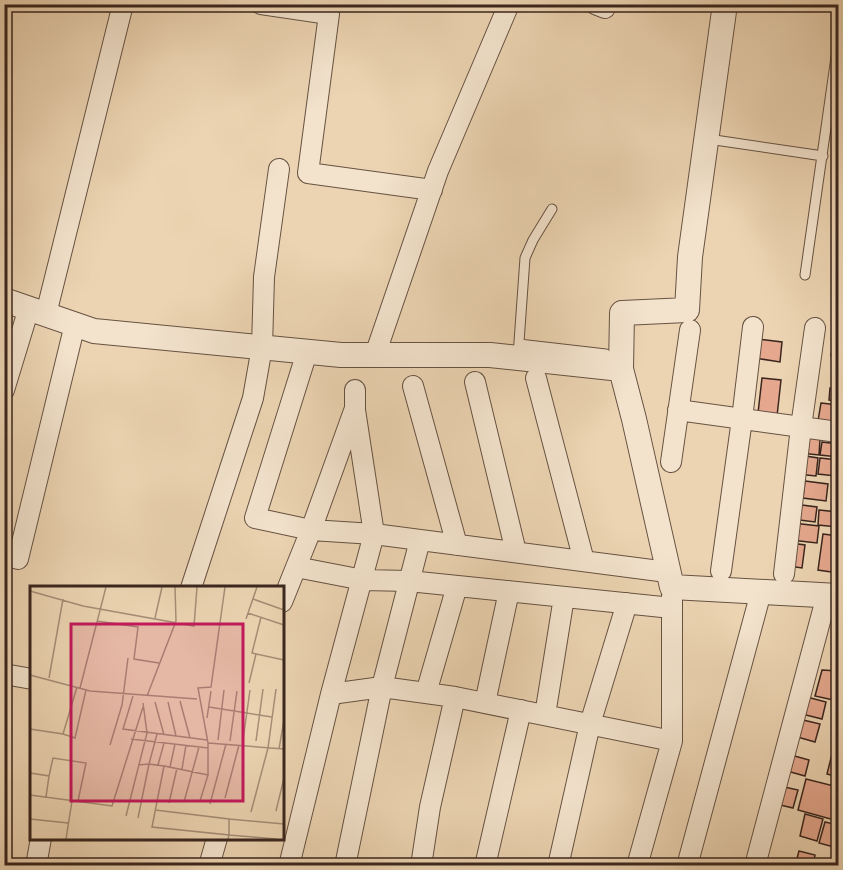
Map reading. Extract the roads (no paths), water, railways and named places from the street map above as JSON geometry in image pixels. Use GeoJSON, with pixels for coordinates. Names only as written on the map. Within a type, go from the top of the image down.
{"type":"FeatureCollection","features":[{"type":"Feature","properties":{"kind":"street"},"geometry":{"type":"LineString","coordinates":[[4,390],[38,311],[123,4]]}},
{"type":"Feature","properties":{"kind":"street"},"geometry":{"type":"LineString","coordinates":[[261,4],[329,14],[308,173],[432,190]]}},
{"type":"Feature","properties":{"kind":"street"},"geometry":{"type":"LineString","coordinates":[[375,355],[438,171],[509,4]]}},
{"type":"Feature","properties":{"kind":"street"},"geometry":{"type":"LineString","coordinates":[[595,4],[605,8],[606,4]]}},
{"type":"Feature","properties":{"kind":"street"},"geometry":{"type":"LineString","coordinates":[[637,866],[672,741],[670,589],[634,419],[613,362],[622,313],[687,310],[690,257],[725,4]]}},
{"type":"Feature","properties":{"kind":"street"},"geometry":{"type":"LineString","coordinates":[[192,586],[253,398],[262,347],[264,277],[279,169]]}},
{"type":"Feature","properties":{"kind":"street"},"geometry":{"type":"LineString","coordinates":[[4,300],[94,331],[341,355],[490,356],[518,351],[613,362]]}},
{"type":"Feature","properties":{"kind":"street"},"geometry":{"type":"LineString","coordinates":[[4,555],[18,559],[75,324]]}},
{"type":"Feature","properties":{"kind":"street"},"geometry":{"type":"LineString","coordinates":[[721,571],[753,327]]}},
{"type":"Feature","properties":{"kind":"street"},"geometry":{"type":"LineString","coordinates":[[783,574],[815,328]]}},
{"type":"Feature","properties":{"kind":"street"},"geometry":{"type":"LineString","coordinates":[[671,462],[690,330]]}},
{"type":"Feature","properties":{"kind":"street"},"geometry":{"type":"LineString","coordinates":[[307,352],[255,518],[311,530],[374,534],[584,561],[670,589],[833,595],[757,858]]}},
{"type":"Feature","properties":{"kind":"street"},"geometry":{"type":"LineString","coordinates":[[536,378],[584,561]]}},
{"type":"Feature","properties":{"kind":"street"},"geometry":{"type":"LineString","coordinates":[[475,382],[516,552]]}},
{"type":"Feature","properties":{"kind":"street"},"geometry":{"type":"LineString","coordinates":[[413,386],[457,544]]}},
{"type":"Feature","properties":{"kind":"street"},"geometry":{"type":"LineString","coordinates":[[284,597],[311,530],[355,400],[374,534],[331,694],[289,866]]}},
{"type":"Feature","properties":{"kind":"street"},"geometry":{"type":"LineString","coordinates":[[678,410],[838,432]]}},
{"type":"Feature","properties":{"kind":"street"},"geometry":{"type":"LineString","coordinates":[[345,866],[382,687],[420,540]]}},
{"type":"Feature","properties":{"kind":"street"},"geometry":{"type":"LineString","coordinates":[[296,567],[363,580],[410,581],[627,603],[670,589]]}},
{"type":"Feature","properties":{"kind":"street"},"geometry":{"type":"LineString","coordinates":[[426,693],[457,586]]}},
{"type":"Feature","properties":{"kind":"street"},"geometry":{"type":"LineString","coordinates":[[485,703],[509,591]]}},
{"type":"Feature","properties":{"kind":"street"},"geometry":{"type":"LineString","coordinates":[[687,866],[761,592]]}},
{"type":"Feature","properties":{"kind":"street"},"geometry":{"type":"LineString","coordinates":[[545,715],[564,597]]}},
{"type":"Feature","properties":{"kind":"street"},"geometry":{"type":"LineString","coordinates":[[558,866],[590,724],[627,603]]}},
{"type":"Feature","properties":{"kind":"street"},"geometry":{"type":"LineString","coordinates":[[4,674],[30,679]]}},
{"type":"Feature","properties":{"kind":"street"},"geometry":{"type":"LineString","coordinates":[[331,694],[382,687],[426,693],[672,741]]}},
{"type":"Feature","properties":{"kind":"street"},"geometry":{"type":"LineString","coordinates":[[421,866],[430,807],[455,697]]}},
{"type":"Feature","properties":{"kind":"street"},"geometry":{"type":"LineString","coordinates":[[485,866],[521,710]]}},
{"type":"Feature","properties":{"kind":"street"},"geometry":{"type":"LineString","coordinates":[[36,866],[41,840]]}},
{"type":"Feature","properties":{"kind":"street"},"geometry":{"type":"LineString","coordinates":[[209,866],[216,840]]}},
{"type":"Feature","properties":{"kind":"lane"},"geometry":{"type":"LineString","coordinates":[[806,275],[838,43]]}},
{"type":"Feature","properties":{"kind":"lane"},"geometry":{"type":"LineString","coordinates":[[706,139],[823,156]]}},
{"type":"Feature","properties":{"kind":"lane"},"geometry":{"type":"LineString","coordinates":[[518,351],[525,258],[552,209]]}}]}
